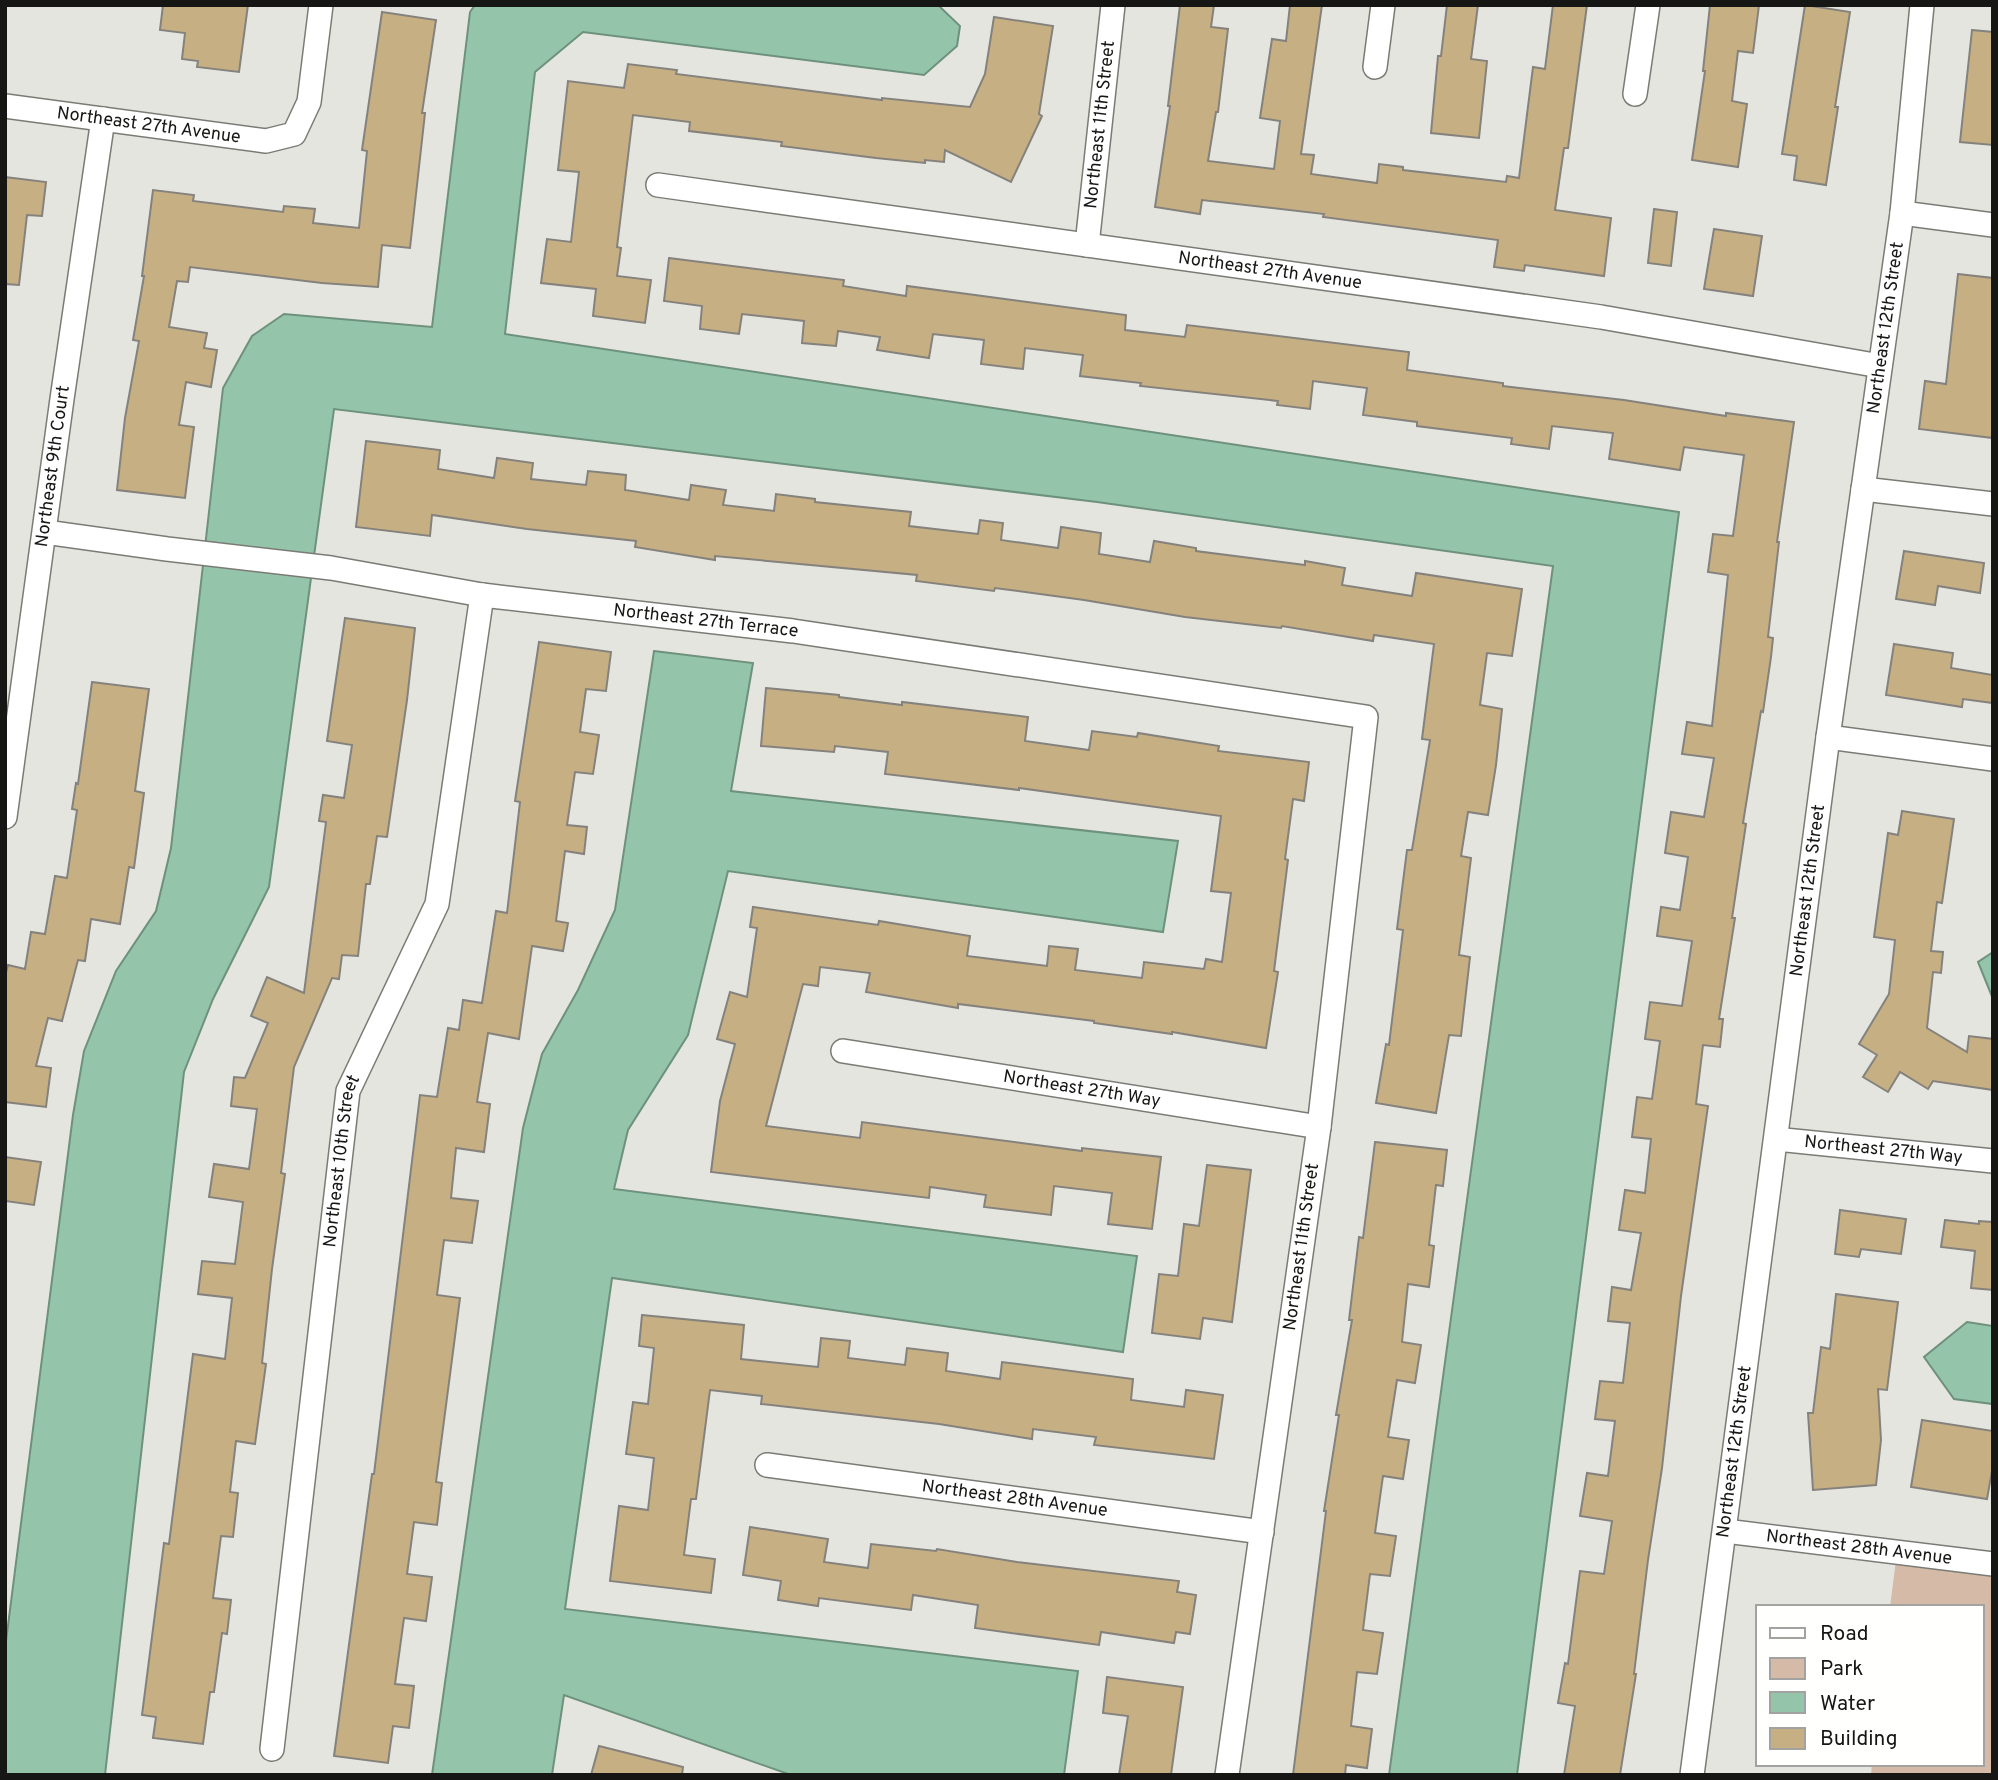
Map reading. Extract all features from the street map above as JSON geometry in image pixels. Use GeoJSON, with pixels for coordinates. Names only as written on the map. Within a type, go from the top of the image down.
{"type":"FeatureCollection","features":[{"type":"Feature","properties":{"kind":"street","name":"Northeast 27th Avenue"},"geometry":{"type":"LineString","coordinates":[[5,106],[266,141],[294,134],[309,102],[321,5]]}},
{"type":"Feature","properties":{"kind":"street","name":"Northeast 11th Street"},"geometry":{"type":"LineString","coordinates":[[1087,245],[1113,5]]}},
{"type":"Feature","properties":{"kind":"street"},"geometry":{"type":"LineString","coordinates":[[1375,67],[1383,5]]}},
{"type":"Feature","properties":{"kind":"street"},"geometry":{"type":"LineString","coordinates":[[1634,94],[1648,5]]}},
{"type":"Feature","properties":{"kind":"street","name":"Northeast 12th Street"},"geometry":{"type":"LineString","coordinates":[[1692,1775],[1828,737],[1902,213],[1922,5]]}},
{"type":"Feature","properties":{"kind":"street","name":"Northeast 9th Court"},"geometry":{"type":"LineString","coordinates":[[5,817],[103,119]]}},
{"type":"Feature","properties":{"kind":"street","name":"Northeast 27th Avenue"},"geometry":{"type":"LineString","coordinates":[[658,185],[1601,317],[1880,366]]}},
{"type":"Feature","properties":{"kind":"street"},"geometry":{"type":"LineString","coordinates":[[1902,213],[1993,225]]}},
{"type":"Feature","properties":{"kind":"street"},"geometry":{"type":"LineString","coordinates":[[1863,489],[1993,505]]}},
{"type":"Feature","properties":{"kind":"street","name":"Northeast 27th Terrace"},"geometry":{"type":"LineString","coordinates":[[45,532],[331,568],[482,595],[793,631],[1366,717]]}},
{"type":"Feature","properties":{"kind":"street","name":"Northeast 10th Street"},"geometry":{"type":"LineString","coordinates":[[272,1749],[348,1091],[437,904],[482,595]]}},
{"type":"Feature","properties":{"kind":"street","name":"Northeast 11th Street"},"geometry":{"type":"LineString","coordinates":[[1227,1775],[1319,1126],[1366,717]]}},
{"type":"Feature","properties":{"kind":"street"},"geometry":{"type":"LineString","coordinates":[[1828,737],[1993,759]]}},
{"type":"Feature","properties":{"kind":"street","name":"Northeast 27th Way"},"geometry":{"type":"LineString","coordinates":[[843,1051],[1319,1126]]}},
{"type":"Feature","properties":{"kind":"street","name":"Northeast 27th Way"},"geometry":{"type":"LineString","coordinates":[[1776,1139],[1993,1161]]}},
{"type":"Feature","properties":{"kind":"street","name":"Northeast 28th Avenue"},"geometry":{"type":"LineString","coordinates":[[767,1465],[1262,1532]]}},
{"type":"Feature","properties":{"kind":"street","name":"Northeast 28th Avenue"},"geometry":{"type":"LineString","coordinates":[[1725,1531],[1993,1564]]}},
{"type":"Feature","properties":{"kind":"green space"},"geometry":{"type":"Polygon","coordinates":[[[1897,1552],[1993,1570],[1993,1775],[1871,1775],[1872,1766],[1984,1766],[1984,1605],[1890,1605],[1897,1552]]]}},
{"type":"Feature","properties":{"kind":"water"},"geometry":{"type":"Polygon","coordinates":[[[475,5],[938,5],[960,26],[957,46],[924,75],[583,32],[535,72],[505,334],[1679,512],[1517,1775],[1389,1775],[1553,566],[1097,502],[334,409],[269,887],[213,999],[184,1072],[105,1775],[5,1775],[5,1649],[73,1115],[84,1051],[116,971],[156,911],[171,848],[223,388],[252,336],[284,314],[432,327],[470,12],[475,5]]]}},
{"type":"Feature","properties":{"kind":"water"},"geometry":{"type":"Polygon","coordinates":[[[654,651],[753,663],[731,791],[1178,841],[1163,932],[728,871],[688,1035],[628,1130],[614,1189],[1137,1256],[1123,1352],[612,1278],[565,1609],[1078,1671],[1064,1775],[791,1775],[564,1695],[552,1775],[432,1775],[523,1128],[542,1054],[578,990],[615,910],[654,651]]]}},
{"type":"Feature","properties":{"kind":"water"},"geometry":{"type":"Polygon","coordinates":[[[1993,952],[1993,999],[1978,962],[1993,952]]]}},
{"type":"Feature","properties":{"kind":"water"},"geometry":{"type":"Polygon","coordinates":[[[1967,1322],[1993,1326],[1993,1404],[1954,1399],[1924,1357],[1967,1322]]]}},
{"type":"Feature","properties":{"kind":"building"},"geometry":{"type":"Polygon","coordinates":[[[163,5],[248,5],[239,72],[197,67],[198,61],[182,59],[185,33],[160,30],[163,5]]]}},
{"type":"Feature","properties":{"kind":"building"},"geometry":{"type":"Polygon","coordinates":[[[1180,5],[1214,5],[1211,27],[1228,29],[1218,112],[1208,161],[1274,169],[1280,121],[1260,118],[1272,39],[1286,41],[1290,5],[1322,5],[1301,154],[1314,155],[1311,174],[1377,183],[1379,164],[1403,167],[1403,170],[1506,182],[1507,176],[1519,178],[1533,67],[1545,69],[1553,5],[1587,5],[1568,148],[1564,148],[1555,210],[1611,218],[1604,276],[1525,265],[1524,271],[1494,267],[1498,240],[1323,217],[1324,214],[1202,200],[1200,214],[1155,207],[1170,106],[1180,5]]]}},
{"type":"Feature","properties":{"kind":"building"},"geometry":{"type":"Polygon","coordinates":[[[1447,5],[1478,5],[1471,59],[1487,61],[1479,138],[1431,133],[1438,56],[1441,56],[1447,5]]]}},
{"type":"Feature","properties":{"kind":"building"},"geometry":{"type":"Polygon","coordinates":[[[1710,5],[1759,5],[1753,53],[1738,51],[1732,101],[1747,104],[1738,167],[1692,160],[1705,71],[1710,5]]]}},
{"type":"Feature","properties":{"kind":"building"},"geometry":{"type":"Polygon","coordinates":[[[1805,5],[1850,12],[1826,185],[1794,180],[1797,156],[1782,154],[1805,5]]]}},
{"type":"Feature","properties":{"kind":"building"},"geometry":{"type":"Polygon","coordinates":[[[382,12],[436,20],[422,113],[425,113],[410,248],[382,245],[378,287],[190,267],[188,282],[177,281],[169,327],[207,333],[204,348],[217,350],[211,387],[186,382],[179,425],[194,427],[185,498],[117,490],[125,418],[139,341],[133,340],[144,276],[153,190],[194,195],[193,201],[283,212],[284,206],[315,209],[313,223],[359,228],[367,151],[362,150],[382,12]]]}},
{"type":"Feature","properties":{"kind":"building"},"geometry":{"type":"Polygon","coordinates":[[[994,17],[1053,26],[1039,114],[1042,116],[1011,182],[945,150],[944,162],[925,160],[925,163],[876,158],[781,146],[782,142],[689,131],[690,122],[633,115],[617,247],[621,248],[617,276],[651,280],[645,323],[593,316],[596,289],[541,283],[547,239],[571,242],[579,172],[558,170],[568,81],[624,88],[628,64],[677,70],[676,74],[882,100],[970,107],[985,74],[994,17]]]}},
{"type":"Feature","properties":{"kind":"building"},"geometry":{"type":"Polygon","coordinates":[[[1972,30],[1993,32],[1993,145],[1960,142],[1972,30]]]}},
{"type":"Feature","properties":{"kind":"building"},"geometry":{"type":"Polygon","coordinates":[[[5,177],[46,182],[42,216],[27,215],[19,285],[5,284],[5,177]]]}},
{"type":"Feature","properties":{"kind":"building"},"geometry":{"type":"Polygon","coordinates":[[[1654,209],[1677,212],[1671,266],[1648,263],[1654,209]]]}},
{"type":"Feature","properties":{"kind":"building"},"geometry":{"type":"Polygon","coordinates":[[[1714,229],[1762,236],[1753,296],[1704,289],[1714,229]]]}},
{"type":"Feature","properties":{"kind":"building"},"geometry":{"type":"Polygon","coordinates":[[[669,258],[844,280],[843,286],[906,296],[907,286],[1126,315],[1125,330],[1185,337],[1187,325],[1409,352],[1407,370],[1503,383],[1503,386],[1624,400],[1726,416],[1726,413],[1794,422],[1777,542],[1768,637],[1773,638],[1771,657],[1743,823],[1746,824],[1732,918],[1735,918],[1719,1019],[1723,1019],[1720,1047],[1703,1045],[1696,1104],[1708,1106],[1681,1296],[1636,1674],[1620,1775],[1564,1775],[1575,1706],[1558,1703],[1565,1663],[1568,1664],[1580,1571],[1604,1574],[1612,1521],[1580,1516],[1587,1473],[1608,1476],[1615,1421],[1595,1419],[1600,1381],[1623,1383],[1630,1323],[1608,1321],[1612,1287],[1631,1290],[1641,1233],[1619,1230],[1625,1190],[1645,1193],[1651,1139],[1632,1137],[1637,1097],[1652,1099],[1660,1041],[1645,1039],[1650,1002],[1682,1006],[1692,941],[1657,936],[1661,907],[1680,910],[1688,857],[1665,853],[1671,812],[1704,817],[1714,758],[1682,754],[1687,722],[1712,726],[1728,575],[1708,572],[1713,534],[1733,536],[1744,455],[1684,447],[1680,470],[1609,459],[1613,433],[1552,426],[1549,449],[1511,444],[1512,438],[1417,426],[1417,422],[1363,415],[1367,388],[1313,381],[1310,409],[1277,405],[1278,401],[1140,386],[1141,383],[1080,376],[1083,355],[1025,348],[1023,369],[981,364],[984,340],[933,334],[929,358],[877,350],[880,337],[838,331],[836,346],[802,343],[804,321],[742,314],[739,334],[700,329],[702,306],[664,301],[669,258]]]}},
{"type":"Feature","properties":{"kind":"building"},"geometry":{"type":"Polygon","coordinates":[[[1958,274],[1993,278],[1993,438],[1919,429],[1925,381],[1946,384],[1958,274]]]}},
{"type":"Feature","properties":{"kind":"building"},"geometry":{"type":"Polygon","coordinates":[[[366,441],[440,450],[438,469],[494,478],[497,458],[533,463],[531,479],[586,485],[588,471],[626,475],[625,490],[689,500],[691,485],[726,490],[723,505],[774,511],[776,494],[815,499],[815,502],[911,512],[909,526],[978,534],[980,520],[1003,523],[1001,540],[1058,548],[1061,527],[1101,533],[1099,554],[1150,562],[1154,541],[1196,548],[1196,551],[1305,565],[1305,561],[1345,568],[1342,585],[1412,596],[1416,573],[1522,589],[1512,656],[1487,653],[1480,705],[1502,709],[1496,765],[1488,815],[1468,812],[1461,856],[1471,858],[1459,955],[1470,957],[1461,1036],[1449,1035],[1436,1113],[1376,1103],[1386,1044],[1389,1045],[1403,930],[1397,929],[1407,850],[1412,850],[1430,740],[1422,739],[1434,644],[1374,635],[1373,641],[1282,626],[1185,617],[995,588],[994,591],[916,581],[917,575],[715,556],[715,560],[635,547],[636,541],[432,515],[430,536],[356,527],[366,441]]]}},
{"type":"Feature","properties":{"kind":"building"},"geometry":{"type":"Polygon","coordinates":[[[1904,551],[1984,563],[1980,593],[1938,586],[1935,605],[1896,599],[1904,551]]]}},
{"type":"Feature","properties":{"kind":"building"},"geometry":{"type":"Polygon","coordinates":[[[345,618],[415,628],[387,837],[377,836],[370,884],[366,884],[358,956],[342,955],[339,979],[332,978],[294,1067],[281,1173],[285,1174],[262,1363],[266,1364],[255,1444],[236,1441],[230,1492],[238,1493],[233,1537],[221,1536],[213,1598],[231,1600],[227,1634],[222,1633],[214,1692],[210,1692],[203,1744],[153,1738],[156,1717],[142,1715],[164,1543],[169,1544],[193,1354],[225,1359],[232,1298],[198,1294],[202,1261],[235,1264],[243,1202],[209,1197],[214,1164],[249,1169],[257,1109],[231,1106],[234,1077],[245,1078],[268,1023],[251,1016],[267,977],[304,993],[326,822],[319,821],[323,795],[344,798],[352,745],[327,741],[345,618]]]}},
{"type":"Feature","properties":{"kind":"building"},"geometry":{"type":"Polygon","coordinates":[[[539,642],[611,652],[606,691],[586,689],[580,732],[599,735],[593,774],[575,772],[567,825],[587,827],[584,854],[565,851],[556,921],[568,923],[563,951],[532,946],[519,1039],[488,1033],[477,1102],[490,1104],[484,1152],[456,1148],[451,1198],[478,1201],[472,1243],[444,1240],[437,1295],[460,1298],[436,1482],[442,1483],[437,1525],[414,1522],[407,1574],[432,1577],[426,1621],[404,1618],[395,1684],[414,1686],[409,1728],[393,1726],[388,1763],[334,1756],[374,1474],[420,1095],[437,1097],[448,1028],[459,1030],[463,1000],[482,1003],[496,911],[507,913],[520,802],[515,801],[539,642]]]}},
{"type":"Feature","properties":{"kind":"building"},"geometry":{"type":"Polygon","coordinates":[[[1894,644],[1953,653],[1951,668],[1993,675],[1993,703],[1963,699],[1962,707],[1886,695],[1894,644]]]}},
{"type":"Feature","properties":{"kind":"building"},"geometry":{"type":"Polygon","coordinates":[[[92,682],[149,689],[135,791],[144,793],[134,868],[129,867],[120,924],[91,919],[85,961],[78,960],[62,1021],[48,1018],[36,1066],[51,1068],[46,1107],[5,1102],[5,976],[8,965],[25,969],[31,932],[45,934],[55,876],[67,878],[77,810],[72,809],[92,682]]]}},
{"type":"Feature","properties":{"kind":"building"},"geometry":{"type":"Polygon","coordinates":[[[766,688],[1028,717],[1025,741],[1089,750],[1092,731],[1137,737],[1138,733],[1219,746],[1218,751],[1309,762],[1304,801],[1293,799],[1274,971],[1278,972],[1266,1048],[1094,1021],[958,1004],[958,1008],[866,992],[870,973],[820,967],[818,986],[803,984],[766,1126],[860,1138],[862,1122],[1082,1151],[1082,1148],[1161,1157],[1152,1229],[1108,1224],[1112,1193],[1054,1186],[1051,1215],[984,1207],[986,1195],[930,1187],[929,1198],[711,1172],[720,1101],[735,1044],[717,1039],[730,992],[747,997],[757,928],[750,927],[753,907],[878,925],[879,921],[970,936],[967,956],[1047,966],[1049,946],[1078,949],[1075,970],[1142,978],[1144,962],[1204,969],[1206,959],[1222,962],[1231,893],[1211,891],[1221,816],[1019,788],[885,774],[888,752],[835,746],[834,752],[761,746],[766,688]]]}},
{"type":"Feature","properties":{"kind":"building"},"geometry":{"type":"Polygon","coordinates":[[[1902,811],[1954,819],[1942,903],[1937,902],[1931,951],[1943,952],[1941,973],[1933,972],[1927,1028],[1967,1052],[1969,1036],[1993,1039],[1993,1090],[1933,1081],[1928,1089],[1900,1072],[1888,1092],[1863,1077],[1877,1055],[1859,1044],[1889,994],[1895,940],[1874,937],[1888,833],[1898,835],[1902,811]]]}},
{"type":"Feature","properties":{"kind":"building"},"geometry":{"type":"Polygon","coordinates":[[[1375,1142],[1447,1150],[1443,1186],[1436,1185],[1429,1245],[1434,1246],[1429,1287],[1408,1284],[1402,1342],[1421,1345],[1415,1383],[1397,1380],[1388,1437],[1409,1440],[1403,1479],[1383,1476],[1375,1533],[1396,1536],[1390,1576],[1370,1574],[1363,1630],[1383,1633],[1377,1674],[1357,1672],[1351,1726],[1372,1729],[1367,1768],[1346,1765],[1345,1775],[1293,1775],[1324,1511],[1339,1415],[1336,1415],[1352,1320],[1349,1320],[1359,1237],[1363,1238],[1375,1142]]]}},
{"type":"Feature","properties":{"kind":"building"},"geometry":{"type":"Polygon","coordinates":[[[5,1157],[41,1162],[34,1205],[5,1201],[5,1157]]]}},
{"type":"Feature","properties":{"kind":"building"},"geometry":{"type":"Polygon","coordinates":[[[1207,1165],[1251,1170],[1232,1322],[1203,1318],[1200,1339],[1152,1333],[1159,1274],[1178,1276],[1184,1224],[1199,1226],[1207,1165]]]}},
{"type":"Feature","properties":{"kind":"building"},"geometry":{"type":"Polygon","coordinates":[[[1840,1210],[1906,1219],[1901,1254],[1861,1249],[1859,1257],[1835,1254],[1840,1210]]]}},
{"type":"Feature","properties":{"kind":"building"},"geometry":{"type":"Polygon","coordinates":[[[1945,1220],[1979,1224],[1979,1221],[1993,1222],[1993,1290],[1971,1288],[1975,1251],[1941,1247],[1945,1220]]]}},
{"type":"Feature","properties":{"kind":"building"},"geometry":{"type":"Polygon","coordinates":[[[1836,1294],[1898,1302],[1887,1390],[1878,1389],[1881,1440],[1876,1485],[1813,1490],[1808,1413],[1813,1413],[1821,1347],[1830,1349],[1836,1294]]]}},
{"type":"Feature","properties":{"kind":"building"},"geometry":{"type":"Polygon","coordinates":[[[642,1315],[744,1325],[741,1359],[818,1367],[821,1338],[850,1341],[848,1358],[905,1365],[907,1348],[948,1353],[946,1371],[1000,1379],[1002,1362],[1133,1379],[1131,1400],[1184,1407],[1186,1390],[1223,1395],[1214,1459],[1094,1445],[1096,1437],[1033,1429],[1032,1439],[939,1424],[761,1404],[762,1396],[710,1390],[696,1499],[691,1499],[684,1555],[715,1559],[711,1593],[610,1581],[619,1506],[648,1510],[654,1458],[626,1454],[633,1402],[648,1404],[654,1348],[639,1346],[642,1315]]]}},
{"type":"Feature","properties":{"kind":"building"},"geometry":{"type":"Polygon","coordinates":[[[1922,1420],[1993,1431],[1993,1465],[1987,1499],[1911,1487],[1922,1420]]]}},
{"type":"Feature","properties":{"kind":"building"},"geometry":{"type":"Polygon","coordinates":[[[750,1527],[828,1539],[824,1562],[868,1568],[871,1544],[937,1549],[1017,1562],[1179,1581],[1177,1592],[1196,1595],[1190,1634],[1176,1632],[1174,1643],[1101,1632],[1099,1645],[975,1628],[978,1605],[913,1595],[911,1610],[819,1598],[818,1606],[778,1600],[781,1581],[743,1575],[750,1527]]]}},
{"type":"Feature","properties":{"kind":"building"},"geometry":{"type":"Polygon","coordinates":[[[1107,1677],[1183,1687],[1171,1775],[1119,1775],[1128,1716],[1103,1713],[1107,1677]]]}},
{"type":"Feature","properties":{"kind":"building"},"geometry":{"type":"Polygon","coordinates":[[[599,1746],[683,1767],[682,1775],[591,1775],[599,1746]]]}}]}
